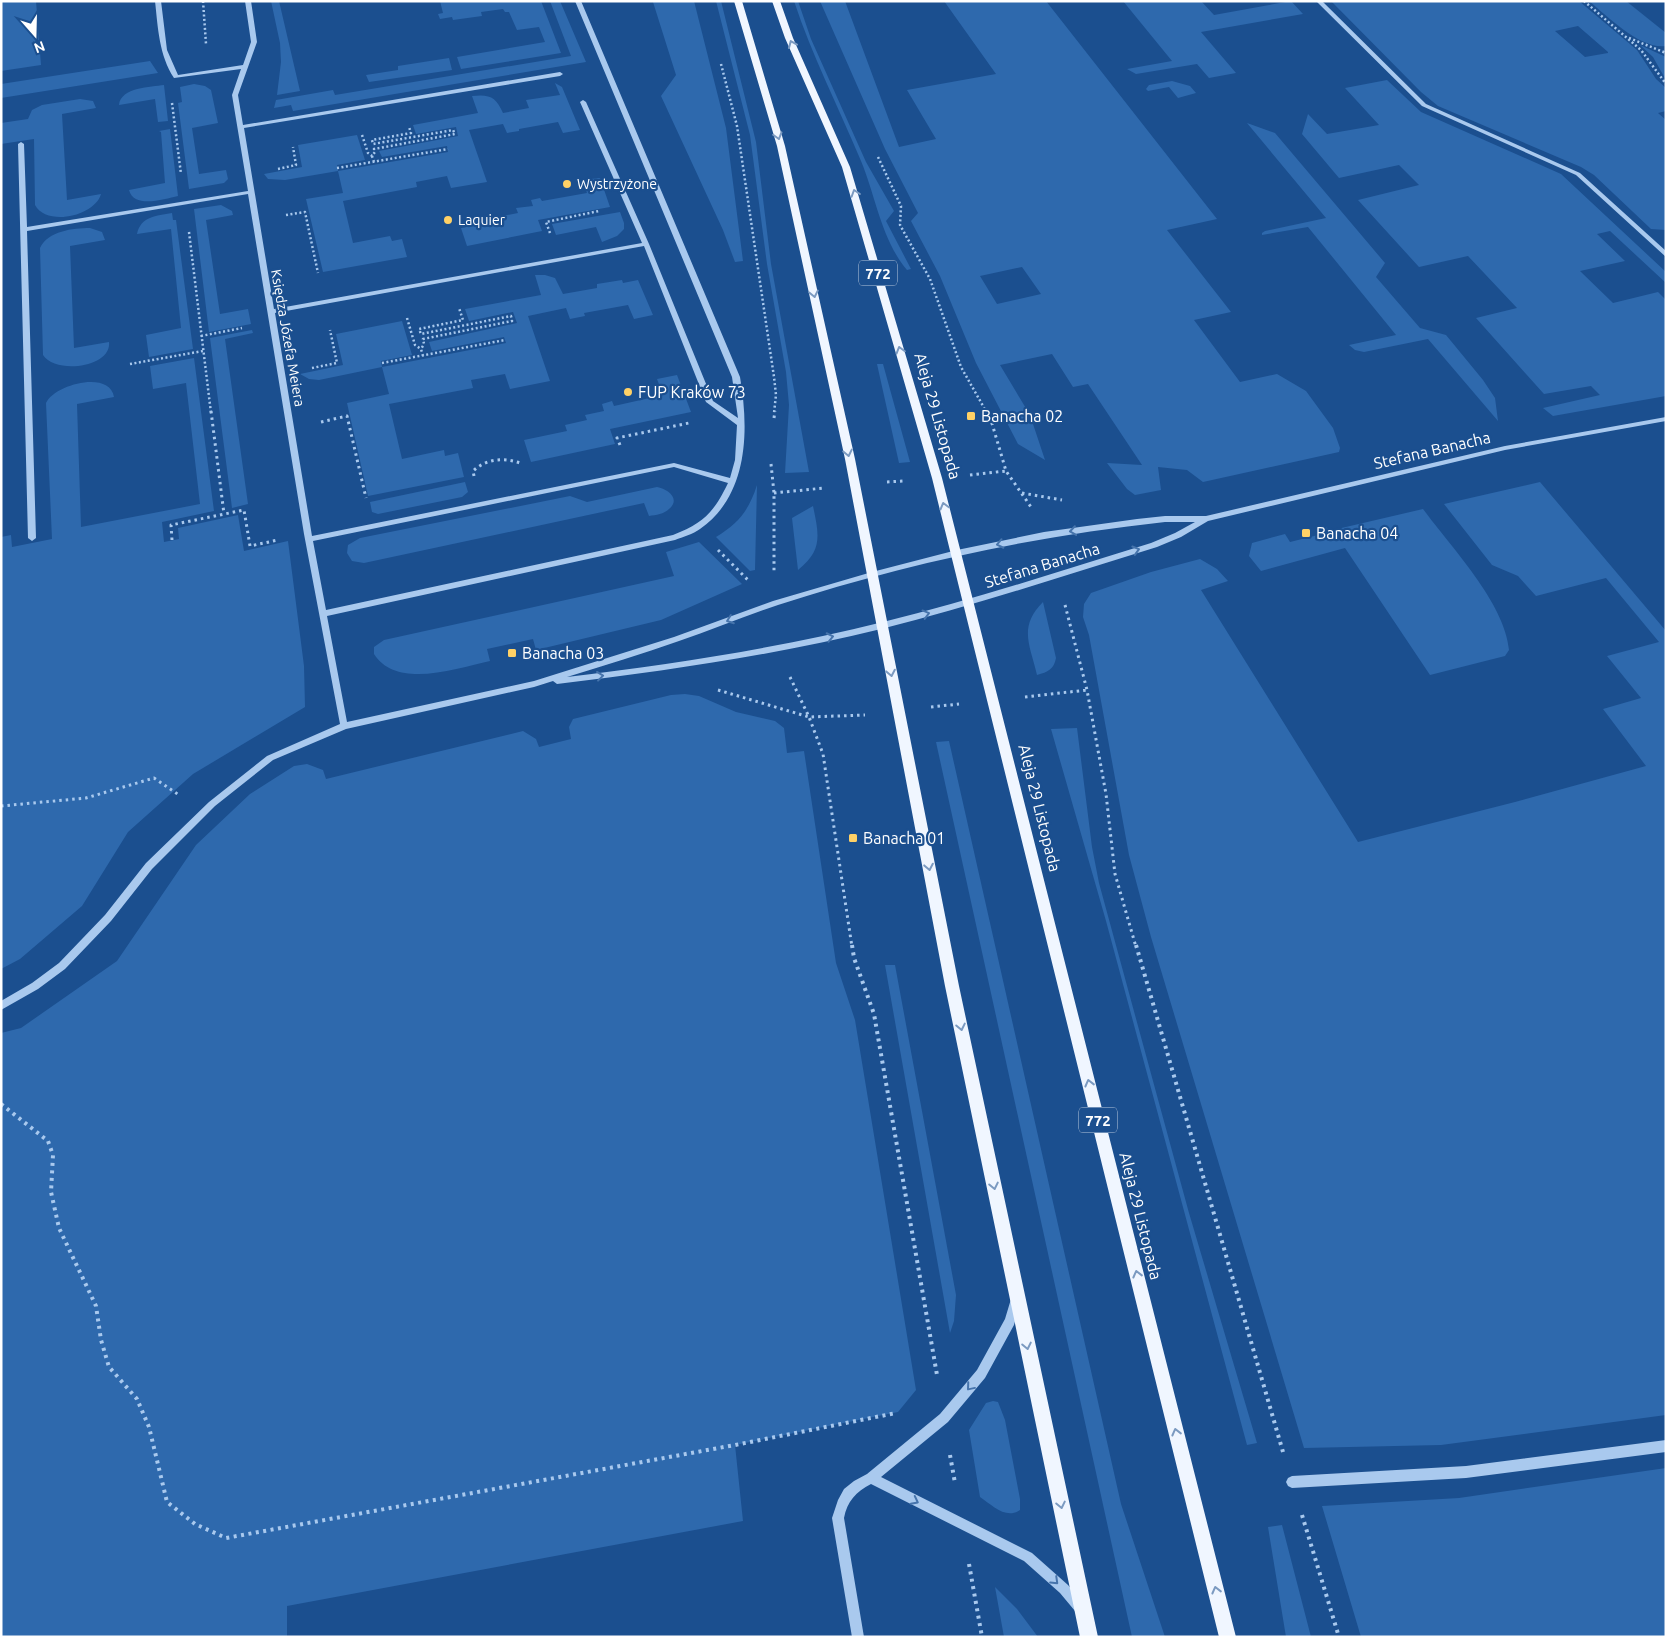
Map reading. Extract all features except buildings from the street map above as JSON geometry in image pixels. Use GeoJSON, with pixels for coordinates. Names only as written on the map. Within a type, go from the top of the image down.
{"type":"FeatureCollection","features":[{"type":"Feature","properties":{"kind":"main road"},"geometry":{"type":"LineString","coordinates":[[738,1],[791,191],[852,468],[952,986],[1089,1637]]}},
{"type":"Feature","properties":{"kind":"main road","name":"Aleja 29 Listopada"},"geometry":{"type":"LineString","coordinates":[[776,1],[789,38],[846,167],[858,201],[957,553],[1228,1637]]}},
{"type":"Feature","properties":{"kind":"street"},"geometry":{"type":"LineString","coordinates":[[158,1],[164,52],[176,77],[244,67]]}},
{"type":"Feature","properties":{"kind":"street","name":"Księdza Józefa Meiera"},"geometry":{"type":"LineString","coordinates":[[248,1],[254,42],[235,92],[322,614],[344,726]]}},
{"type":"Feature","properties":{"kind":"street"},"geometry":{"type":"LineString","coordinates":[[322,614],[675,537],[696,529],[714,513],[727,495],[740,448],[742,424],[742,401],[736,377],[578,1]]}},
{"type":"Feature","properties":{"kind":"street"},"geometry":{"type":"LineString","coordinates":[[1319,1],[1424,105],[1578,174],[1666,256]]}},
{"type":"Feature","properties":{"kind":"street"},"geometry":{"type":"LineString","coordinates":[[240,127],[560,74]]}},
{"type":"Feature","properties":{"kind":"street"},"geometry":{"type":"LineString","coordinates":[[583,102],[646,244],[710,402],[742,424]]}},
{"type":"Feature","properties":{"kind":"street"},"geometry":{"type":"LineString","coordinates":[[21,144],[32,538]]}},
{"type":"Feature","properties":{"kind":"street"},"geometry":{"type":"LineString","coordinates":[[23,230],[251,192]]}},
{"type":"Feature","properties":{"kind":"street"},"geometry":{"type":"LineString","coordinates":[[272,311],[646,244]]}},
{"type":"Feature","properties":{"kind":"street","name":"Stefana Banacha"},"geometry":{"type":"LineString","coordinates":[[534,684],[677,639],[776,603],[957,553],[1044,535],[1137,522],[1165,519],[1206,519],[1505,448],[1666,419]]}},
{"type":"Feature","properties":{"kind":"street"},"geometry":{"type":"LineString","coordinates":[[309,536],[371,526],[674,465],[732,481]]}},
{"type":"Feature","properties":{"kind":"street","name":"Stefana Banacha"},"geometry":{"type":"LineString","coordinates":[[534,684],[658,669],[791,645],[882,626],[970,602],[1154,545],[1178,535],[1206,519]]}},
{"type":"Feature","properties":{"kind":"street"},"geometry":{"type":"LineString","coordinates":[[1,1006],[35,986],[62,966],[108,918],[149,866],[205,811],[270,758],[344,726],[534,684]]}},
{"type":"Feature","properties":{"kind":"street"},"geometry":{"type":"LineString","coordinates":[[858,1637],[838,1518],[843,1499],[858,1484],[871,1478],[944,1418],[981,1374],[993,1355],[1010,1321],[1017,1298]]}},
{"type":"Feature","properties":{"kind":"street"},"geometry":{"type":"LineString","coordinates":[[1292,1482],[1466,1472],[1666,1446]]}},
{"type":"Feature","properties":{"kind":"street"},"geometry":{"type":"LineString","coordinates":[[871,1478],[1028,1557],[1064,1589],[1084,1613]]}},
{"type":"Feature","properties":{"kind":"path"},"geometry":{"type":"LineString","coordinates":[[202,1],[208,72]]}},
{"type":"Feature","properties":{"kind":"path"},"geometry":{"type":"LineString","coordinates":[[1584,1],[1647,56],[1660,78],[1666,84]]}},
{"type":"Feature","properties":{"kind":"path"},"geometry":{"type":"LineString","coordinates":[[1626,37],[1666,53]]}},
{"type":"Feature","properties":{"kind":"path"},"geometry":{"type":"LineString","coordinates":[[720,59],[740,145],[774,377],[776,395],[774,423]]}},
{"type":"Feature","properties":{"kind":"path"},"geometry":{"type":"LineString","coordinates":[[172,97],[224,514]]}},
{"type":"Feature","properties":{"kind":"path"},"geometry":{"type":"LineString","coordinates":[[372,156],[375,152],[374,149],[455,134],[453,130],[373,144],[372,140],[411,133],[408,123]]}},
{"type":"Feature","properties":{"kind":"path"},"geometry":{"type":"LineString","coordinates":[[361,131],[368,153],[372,156],[374,162]]}},
{"type":"Feature","properties":{"kind":"path"},"geometry":{"type":"LineString","coordinates":[[337,168],[448,149]]}},
{"type":"Feature","properties":{"kind":"path"},"geometry":{"type":"LineString","coordinates":[[877,154],[901,206],[900,225],[930,279],[961,366],[991,420],[1006,471],[1021,493],[1063,500]]}},
{"type":"Feature","properties":{"kind":"path"},"geometry":{"type":"LineString","coordinates":[[550,233],[546,222],[608,210]]}},
{"type":"Feature","properties":{"kind":"path"},"geometry":{"type":"LineString","coordinates":[[421,349],[424,344],[423,339],[512,321],[511,316],[421,334],[419,329],[463,320],[459,307]]}},
{"type":"Feature","properties":{"kind":"path"},"geometry":{"type":"LineString","coordinates":[[407,317],[415,344],[421,349],[423,356]]}},
{"type":"Feature","properties":{"kind":"path"},"geometry":{"type":"LineString","coordinates":[[201,336],[227,331]]}},
{"type":"Feature","properties":{"kind":"path"},"geometry":{"type":"LineString","coordinates":[[382,363],[505,340]]}},
{"type":"Feature","properties":{"kind":"path"},"geometry":{"type":"LineString","coordinates":[[130,364],[203,351]]}},
{"type":"Feature","properties":{"kind":"path"},"geometry":{"type":"LineString","coordinates":[[291,428],[347,416],[371,526]]}},
{"type":"Feature","properties":{"kind":"path"},"geometry":{"type":"LineString","coordinates":[[620,445],[617,438],[691,423]]}},
{"type":"Feature","properties":{"kind":"path"},"geometry":{"type":"LineString","coordinates":[[772,460],[774,577]]}},
{"type":"Feature","properties":{"kind":"path"},"geometry":{"type":"LineString","coordinates":[[980,474],[1006,471]]}},
{"type":"Feature","properties":{"kind":"path"},"geometry":{"type":"LineString","coordinates":[[774,493],[814,489]]}},
{"type":"Feature","properties":{"kind":"path"},"geometry":{"type":"LineString","coordinates":[[172,540],[171,525],[244,510],[250,546],[309,536]]}},
{"type":"Feature","properties":{"kind":"path"},"geometry":{"type":"LineString","coordinates":[[696,529],[755,587]]}},
{"type":"Feature","properties":{"kind":"path"},"geometry":{"type":"LineString","coordinates":[[1063,598],[1087,690],[1106,794],[1115,874],[1339,1637]]}},
{"type":"Feature","properties":{"kind":"path"},"geometry":{"type":"LineString","coordinates":[[789,674],[809,717],[823,754],[854,958],[874,1014],[982,1637]]}},
{"type":"Feature","properties":{"kind":"path"},"geometry":{"type":"LineString","coordinates":[[715,690],[809,717],[854,716]]}},
{"type":"Feature","properties":{"kind":"path"},"geometry":{"type":"LineString","coordinates":[[1041,695],[1087,690]]}},
{"type":"Feature","properties":{"kind":"path"},"geometry":{"type":"LineString","coordinates":[[1,806],[86,798],[154,778],[205,811]]}},
{"type":"Feature","properties":{"kind":"path"},"geometry":{"type":"LineString","coordinates":[[1,1104],[48,1141],[53,1155],[51,1192],[59,1228],[96,1306],[101,1340],[109,1367],[138,1399],[149,1427],[167,1502],[195,1524],[226,1538],[725,1447],[898,1412]]}},
{"type":"Feature","properties":{"kind":"shaded area"},"geometry":{"type":"Polygon","coordinates":[[[1,1],[36,1],[41,65],[1,71],[1,1]]]}},
{"type":"Feature","properties":{"kind":"shaded area"},"geometry":{"type":"Polygon","coordinates":[[[271,1],[279,1],[300,91],[277,95],[281,62],[280,43],[271,1]]]}},
{"type":"Feature","properties":{"kind":"shaded area"},"geometry":{"type":"Polygon","coordinates":[[[440,1],[541,1],[561,53],[461,69],[457,57],[545,42],[539,27],[517,30],[509,12],[505,12],[503,9],[481,12],[482,16],[453,20],[452,17],[440,19],[438,14],[443,13],[440,1]]]}},
{"type":"Feature","properties":{"kind":"shaded area"},"geometry":{"type":"Polygon","coordinates":[[[550,1],[560,1],[586,62],[293,111],[291,105],[274,108],[276,100],[333,90],[335,95],[571,56],[550,1]]]}},
{"type":"Feature","properties":{"kind":"shaded area"},"geometry":{"type":"Polygon","coordinates":[[[694,1],[726,128],[743,261],[735,262],[723,230],[661,96],[676,75],[653,2],[694,1]]]}},
{"type":"Feature","properties":{"kind":"shaded area"},"geometry":{"type":"Polygon","coordinates":[[[716,1],[721,1],[756,142],[771,264],[809,472],[785,473],[789,405],[786,372],[767,264],[750,135],[716,1]]]}},
{"type":"Feature","properties":{"kind":"shaded area"},"geometry":{"type":"Polygon","coordinates":[[[794,1],[798,1],[811,39],[866,162],[894,211],[886,221],[911,269],[907,270],[891,245],[861,161],[817,62],[794,1]]]}},
{"type":"Feature","properties":{"kind":"shaded area"},"geometry":{"type":"Polygon","coordinates":[[[820,1],[845,1],[899,147],[936,139],[907,90],[996,74],[944,1],[1046,1],[1217,219],[1167,230],[1231,312],[1194,320],[1240,382],[1277,374],[1306,391],[1333,428],[1340,448],[1339,452],[1203,482],[1187,470],[1158,467],[1161,490],[1135,495],[1127,489],[1107,463],[1142,465],[1088,384],[1073,387],[1052,354],[1000,365],[1030,415],[1045,460],[1018,444],[976,363],[940,276],[911,221],[918,213],[885,149],[820,1]],[[1022,267],[980,276],[997,304],[1041,294],[1022,267]]]}},
{"type":"Feature","properties":{"kind":"shaded area"},"geometry":{"type":"Polygon","coordinates":[[[1123,1],[1201,1],[1214,15],[1291,1],[1303,14],[1201,32],[1236,73],[1209,78],[1197,64],[1136,74],[1127,69],[1172,61],[1123,1]]]}},
{"type":"Feature","properties":{"kind":"shaded area"},"geometry":{"type":"Polygon","coordinates":[[[1331,1],[1579,1],[1637,50],[1656,79],[1666,88],[1666,111],[1658,113],[1666,120],[1666,230],[1651,229],[1594,175],[1581,167],[1438,106],[1421,92],[1331,1]],[[1578,26],[1555,31],[1585,57],[1608,52],[1578,26]]]}},
{"type":"Feature","properties":{"kind":"shaded area"},"geometry":{"type":"Polygon","coordinates":[[[1589,1],[1626,1],[1666,33],[1666,46],[1656,46],[1635,37],[1589,1]]]}},
{"type":"Feature","properties":{"kind":"shaded area"},"geometry":{"type":"Polygon","coordinates":[[[1640,45],[1666,57],[1666,80],[1653,57],[1640,45]]]}},
{"type":"Feature","properties":{"kind":"shaded area"},"geometry":{"type":"Polygon","coordinates":[[[449,58],[452,70],[369,82],[366,75],[398,70],[398,66],[449,58]]]}},
{"type":"Feature","properties":{"kind":"shaded area"},"geometry":{"type":"Polygon","coordinates":[[[150,61],[158,73],[1,98],[1,84],[150,61]]]}},
{"type":"Feature","properties":{"kind":"shaded area"},"geometry":{"type":"Polygon","coordinates":[[[1387,80],[1421,112],[1561,174],[1666,272],[1666,283],[1610,231],[1597,234],[1625,261],[1580,271],[1613,303],[1658,292],[1666,300],[1666,396],[1553,416],[1543,408],[1600,395],[1591,386],[1544,394],[1476,318],[1517,308],[1468,256],[1419,267],[1358,200],[1419,185],[1399,165],[1339,178],[1302,134],[1308,114],[1327,134],[1379,125],[1345,88],[1387,80]]]}},
{"type":"Feature","properties":{"kind":"shaded area"},"geometry":{"type":"Polygon","coordinates":[[[1172,81],[1190,86],[1196,93],[1178,98],[1169,87],[1148,91],[1146,89],[1149,85],[1172,81]]]}},
{"type":"Feature","properties":{"kind":"shaded area"},"geometry":{"type":"Polygon","coordinates":[[[555,83],[562,87],[580,130],[563,133],[558,122],[507,133],[503,124],[469,130],[487,182],[451,188],[447,176],[416,182],[417,187],[343,201],[353,243],[390,236],[392,241],[402,239],[407,257],[323,272],[306,199],[343,193],[338,171],[448,152],[447,146],[382,157],[379,151],[458,136],[456,127],[416,134],[413,125],[478,113],[472,96],[488,96],[492,98],[498,103],[503,113],[529,108],[526,100],[560,95],[555,83]]]}},
{"type":"Feature","properties":{"kind":"shaded area"},"geometry":{"type":"Polygon","coordinates":[[[194,84],[205,86],[211,90],[218,123],[192,128],[199,174],[226,170],[228,179],[224,183],[189,189],[178,103],[182,102],[180,87],[194,84]]]}},
{"type":"Feature","properties":{"kind":"shaded area"},"geometry":{"type":"Polygon","coordinates":[[[164,85],[168,121],[158,122],[155,99],[119,105],[121,99],[131,91],[164,85]]]}},
{"type":"Feature","properties":{"kind":"shaded area"},"geometry":{"type":"Polygon","coordinates":[[[80,99],[93,101],[96,108],[62,114],[67,200],[101,194],[97,202],[81,213],[60,217],[50,216],[41,212],[35,205],[34,139],[1,144],[1,123],[28,119],[32,110],[42,105],[80,99]]]}},
{"type":"Feature","properties":{"kind":"shaded area"},"geometry":{"type":"Polygon","coordinates":[[[1247,123],[1275,133],[1385,263],[1376,277],[1420,328],[1446,335],[1483,380],[1495,398],[1498,421],[1428,339],[1364,352],[1355,350],[1349,345],[1396,335],[1308,227],[1262,235],[1265,231],[1326,218],[1247,123]]]}},
{"type":"Feature","properties":{"kind":"shaded area"},"geometry":{"type":"Polygon","coordinates":[[[170,129],[178,196],[150,201],[137,199],[132,196],[129,190],[165,183],[161,132],[159,131],[170,129]]]}},
{"type":"Feature","properties":{"kind":"shaded area"},"geometry":{"type":"Polygon","coordinates":[[[357,135],[365,160],[337,165],[338,171],[285,180],[268,179],[264,174],[302,167],[298,145],[357,135]]]}},
{"type":"Feature","properties":{"kind":"shaded area"},"geometry":{"type":"Polygon","coordinates":[[[600,178],[610,207],[538,220],[542,231],[467,246],[461,228],[499,221],[498,217],[518,213],[516,208],[533,206],[531,200],[540,198],[542,201],[587,193],[582,180],[600,178]]]}},
{"type":"Feature","properties":{"kind":"shaded area"},"geometry":{"type":"Polygon","coordinates":[[[221,205],[232,211],[233,215],[206,220],[220,314],[248,309],[251,324],[209,332],[194,209],[221,205]]]}},
{"type":"Feature","properties":{"kind":"shaded area"},"geometry":{"type":"Polygon","coordinates":[[[620,212],[624,229],[617,236],[602,242],[596,227],[556,235],[552,224],[620,212]]]}},
{"type":"Feature","properties":{"kind":"shaded area"},"geometry":{"type":"Polygon","coordinates":[[[172,213],[173,220],[176,220],[193,349],[149,357],[146,335],[181,328],[171,229],[137,234],[139,228],[146,220],[155,216],[172,213]]]}},
{"type":"Feature","properties":{"kind":"shaded area"},"geometry":{"type":"Polygon","coordinates":[[[90,228],[102,232],[105,240],[70,246],[74,348],[109,342],[108,351],[93,362],[82,365],[59,365],[43,355],[40,248],[44,242],[55,234],[69,230],[90,228]]]}},
{"type":"Feature","properties":{"kind":"shaded area"},"geometry":{"type":"Polygon","coordinates":[[[535,275],[555,278],[563,294],[597,288],[597,284],[622,280],[623,283],[638,280],[653,315],[634,319],[628,305],[584,313],[585,316],[570,319],[566,308],[528,316],[550,381],[510,389],[505,374],[471,380],[473,388],[389,404],[402,459],[444,450],[445,456],[458,453],[464,477],[368,496],[347,403],[389,394],[382,367],[506,343],[504,337],[432,351],[429,342],[517,323],[513,312],[469,321],[465,309],[541,295],[535,275]]]}},
{"type":"Feature","properties":{"kind":"shaded area"},"geometry":{"type":"Polygon","coordinates":[[[402,321],[412,355],[381,361],[382,367],[319,380],[309,379],[300,374],[343,365],[336,334],[402,321]]]}},
{"type":"Feature","properties":{"kind":"shaded area"},"geometry":{"type":"Polygon","coordinates":[[[252,330],[253,333],[225,339],[248,504],[232,508],[210,338],[252,330]]]}},
{"type":"Feature","properties":{"kind":"shaded area"},"geometry":{"type":"Polygon","coordinates":[[[194,358],[214,511],[162,522],[164,542],[179,539],[178,528],[238,515],[244,551],[288,541],[304,666],[305,707],[193,774],[128,832],[82,906],[20,959],[1,969],[1,537],[11,535],[12,547],[52,539],[46,403],[51,396],[60,390],[82,383],[93,382],[103,384],[110,389],[114,397],[77,404],[81,527],[200,504],[186,383],[153,389],[150,366],[194,358]]]}},
{"type":"Feature","properties":{"kind":"shaded area"},"geometry":{"type":"Polygon","coordinates":[[[877,364],[883,364],[910,462],[899,463],[877,364]]]}},
{"type":"Feature","properties":{"kind":"shaded area"},"geometry":{"type":"Polygon","coordinates":[[[677,375],[691,412],[610,429],[615,444],[531,462],[524,440],[567,431],[565,425],[587,420],[585,415],[604,411],[602,404],[612,401],[614,406],[663,395],[657,379],[677,375]]]}},
{"type":"Feature","properties":{"kind":"shaded area"},"geometry":{"type":"Polygon","coordinates":[[[465,482],[468,492],[462,497],[378,514],[372,512],[370,502],[465,482]]]}},
{"type":"Feature","properties":{"kind":"shaded area"},"geometry":{"type":"Polygon","coordinates":[[[1540,482],[1666,631],[1666,1415],[1441,1445],[1304,1448],[1151,937],[1129,855],[1089,635],[1083,617],[1084,604],[1091,593],[1151,572],[1200,559],[1217,569],[1228,581],[1201,590],[1358,842],[1646,766],[1603,709],[1641,698],[1607,656],[1659,642],[1606,578],[1536,596],[1518,576],[1492,565],[1444,504],[1540,482]]]}},
{"type":"Feature","properties":{"kind":"shaded area"},"geometry":{"type":"Polygon","coordinates":[[[757,485],[755,570],[750,571],[716,537],[737,521],[747,509],[757,485]]]}},
{"type":"Feature","properties":{"kind":"shaded area"},"geometry":{"type":"Polygon","coordinates":[[[657,487],[669,492],[674,502],[667,511],[657,515],[649,516],[644,503],[364,563],[352,561],[347,553],[348,545],[360,538],[570,496],[587,502],[657,487]]]}},
{"type":"Feature","properties":{"kind":"shaded area"},"geometry":{"type":"Polygon","coordinates":[[[813,506],[817,525],[817,541],[812,556],[798,570],[792,518],[813,506]]]}},
{"type":"Feature","properties":{"kind":"shaded area"},"geometry":{"type":"Polygon","coordinates":[[[1423,509],[1475,576],[1498,613],[1509,650],[1505,656],[1430,675],[1345,548],[1261,571],[1249,556],[1252,543],[1285,534],[1290,542],[1326,533],[1322,526],[1333,530],[1423,509]]]}},
{"type":"Feature","properties":{"kind":"shaded area"},"geometry":{"type":"Polygon","coordinates":[[[699,542],[742,584],[661,620],[536,650],[533,639],[487,649],[490,661],[428,674],[412,674],[397,671],[384,665],[374,654],[374,647],[384,640],[674,576],[666,552],[699,542]]]}},
{"type":"Feature","properties":{"kind":"shaded area"},"geometry":{"type":"Polygon","coordinates":[[[1043,602],[1056,658],[1050,670],[1037,675],[1029,645],[1028,628],[1035,611],[1043,602]]]}},
{"type":"Feature","properties":{"kind":"shaded area"},"geometry":{"type":"Polygon","coordinates":[[[671,695],[699,696],[736,712],[775,721],[784,728],[787,753],[804,751],[836,963],[855,1020],[916,1390],[898,1412],[735,1445],[743,1521],[287,1606],[287,1637],[1,1637],[1,1033],[21,1028],[117,961],[196,845],[250,794],[294,766],[307,764],[323,770],[326,779],[523,731],[536,739],[539,747],[571,739],[569,727],[573,719],[671,695]]]}},
{"type":"Feature","properties":{"kind":"shaded area"},"geometry":{"type":"Polygon","coordinates":[[[1077,728],[1092,847],[1099,883],[1189,1213],[1257,1443],[1247,1445],[1106,921],[1051,729],[1077,728]]]}},
{"type":"Feature","properties":{"kind":"shaded area"},"geometry":{"type":"Polygon","coordinates":[[[949,741],[1121,1504],[1165,1637],[1132,1637],[936,742],[949,741]]]}},
{"type":"Feature","properties":{"kind":"shaded area"},"geometry":{"type":"Polygon","coordinates":[[[885,965],[895,965],[956,1295],[954,1321],[950,1333],[885,965]]]}},
{"type":"Feature","properties":{"kind":"shaded area"},"geometry":{"type":"Polygon","coordinates":[[[998,1402],[1005,1420],[1020,1499],[1020,1510],[1015,1513],[999,1510],[980,1497],[969,1430],[986,1403],[998,1402]]]}},
{"type":"Feature","properties":{"kind":"shaded area"},"geometry":{"type":"Polygon","coordinates":[[[1666,1468],[1666,1637],[1361,1637],[1322,1506],[1459,1498],[1666,1468]]]}},
{"type":"Feature","properties":{"kind":"shaded area"},"geometry":{"type":"Polygon","coordinates":[[[1282,1525],[1311,1637],[1286,1637],[1268,1527],[1282,1525]]]}},
{"type":"Feature","properties":{"kind":"shaded area"},"geometry":{"type":"Polygon","coordinates":[[[995,1587],[1017,1609],[1038,1637],[1004,1637],[995,1587]]]}},
{"type":"Feature","properties":{"kind":"place","name":"Wystrzyżone"},"geometry":{"type":"Point","coordinates":[567,184]}},
{"type":"Feature","properties":{"kind":"place","name":"Laquier"},"geometry":{"type":"Point","coordinates":[448,220]}},
{"type":"Feature","properties":{"kind":"place","name":"FUP Kraków 73"},"geometry":{"type":"Point","coordinates":[628,392]}},
{"type":"Feature","properties":{"kind":"place","name":"Banacha 02"},"geometry":{"type":"Point","coordinates":[971,416]}},
{"type":"Feature","properties":{"kind":"place","name":"Banacha 04"},"geometry":{"type":"Point","coordinates":[1306,533]}},
{"type":"Feature","properties":{"kind":"place","name":"Banacha 03"},"geometry":{"type":"Point","coordinates":[512,653]}},
{"type":"Feature","properties":{"kind":"place","name":"Banacha 01"},"geometry":{"type":"Point","coordinates":[853,838]}}]}
